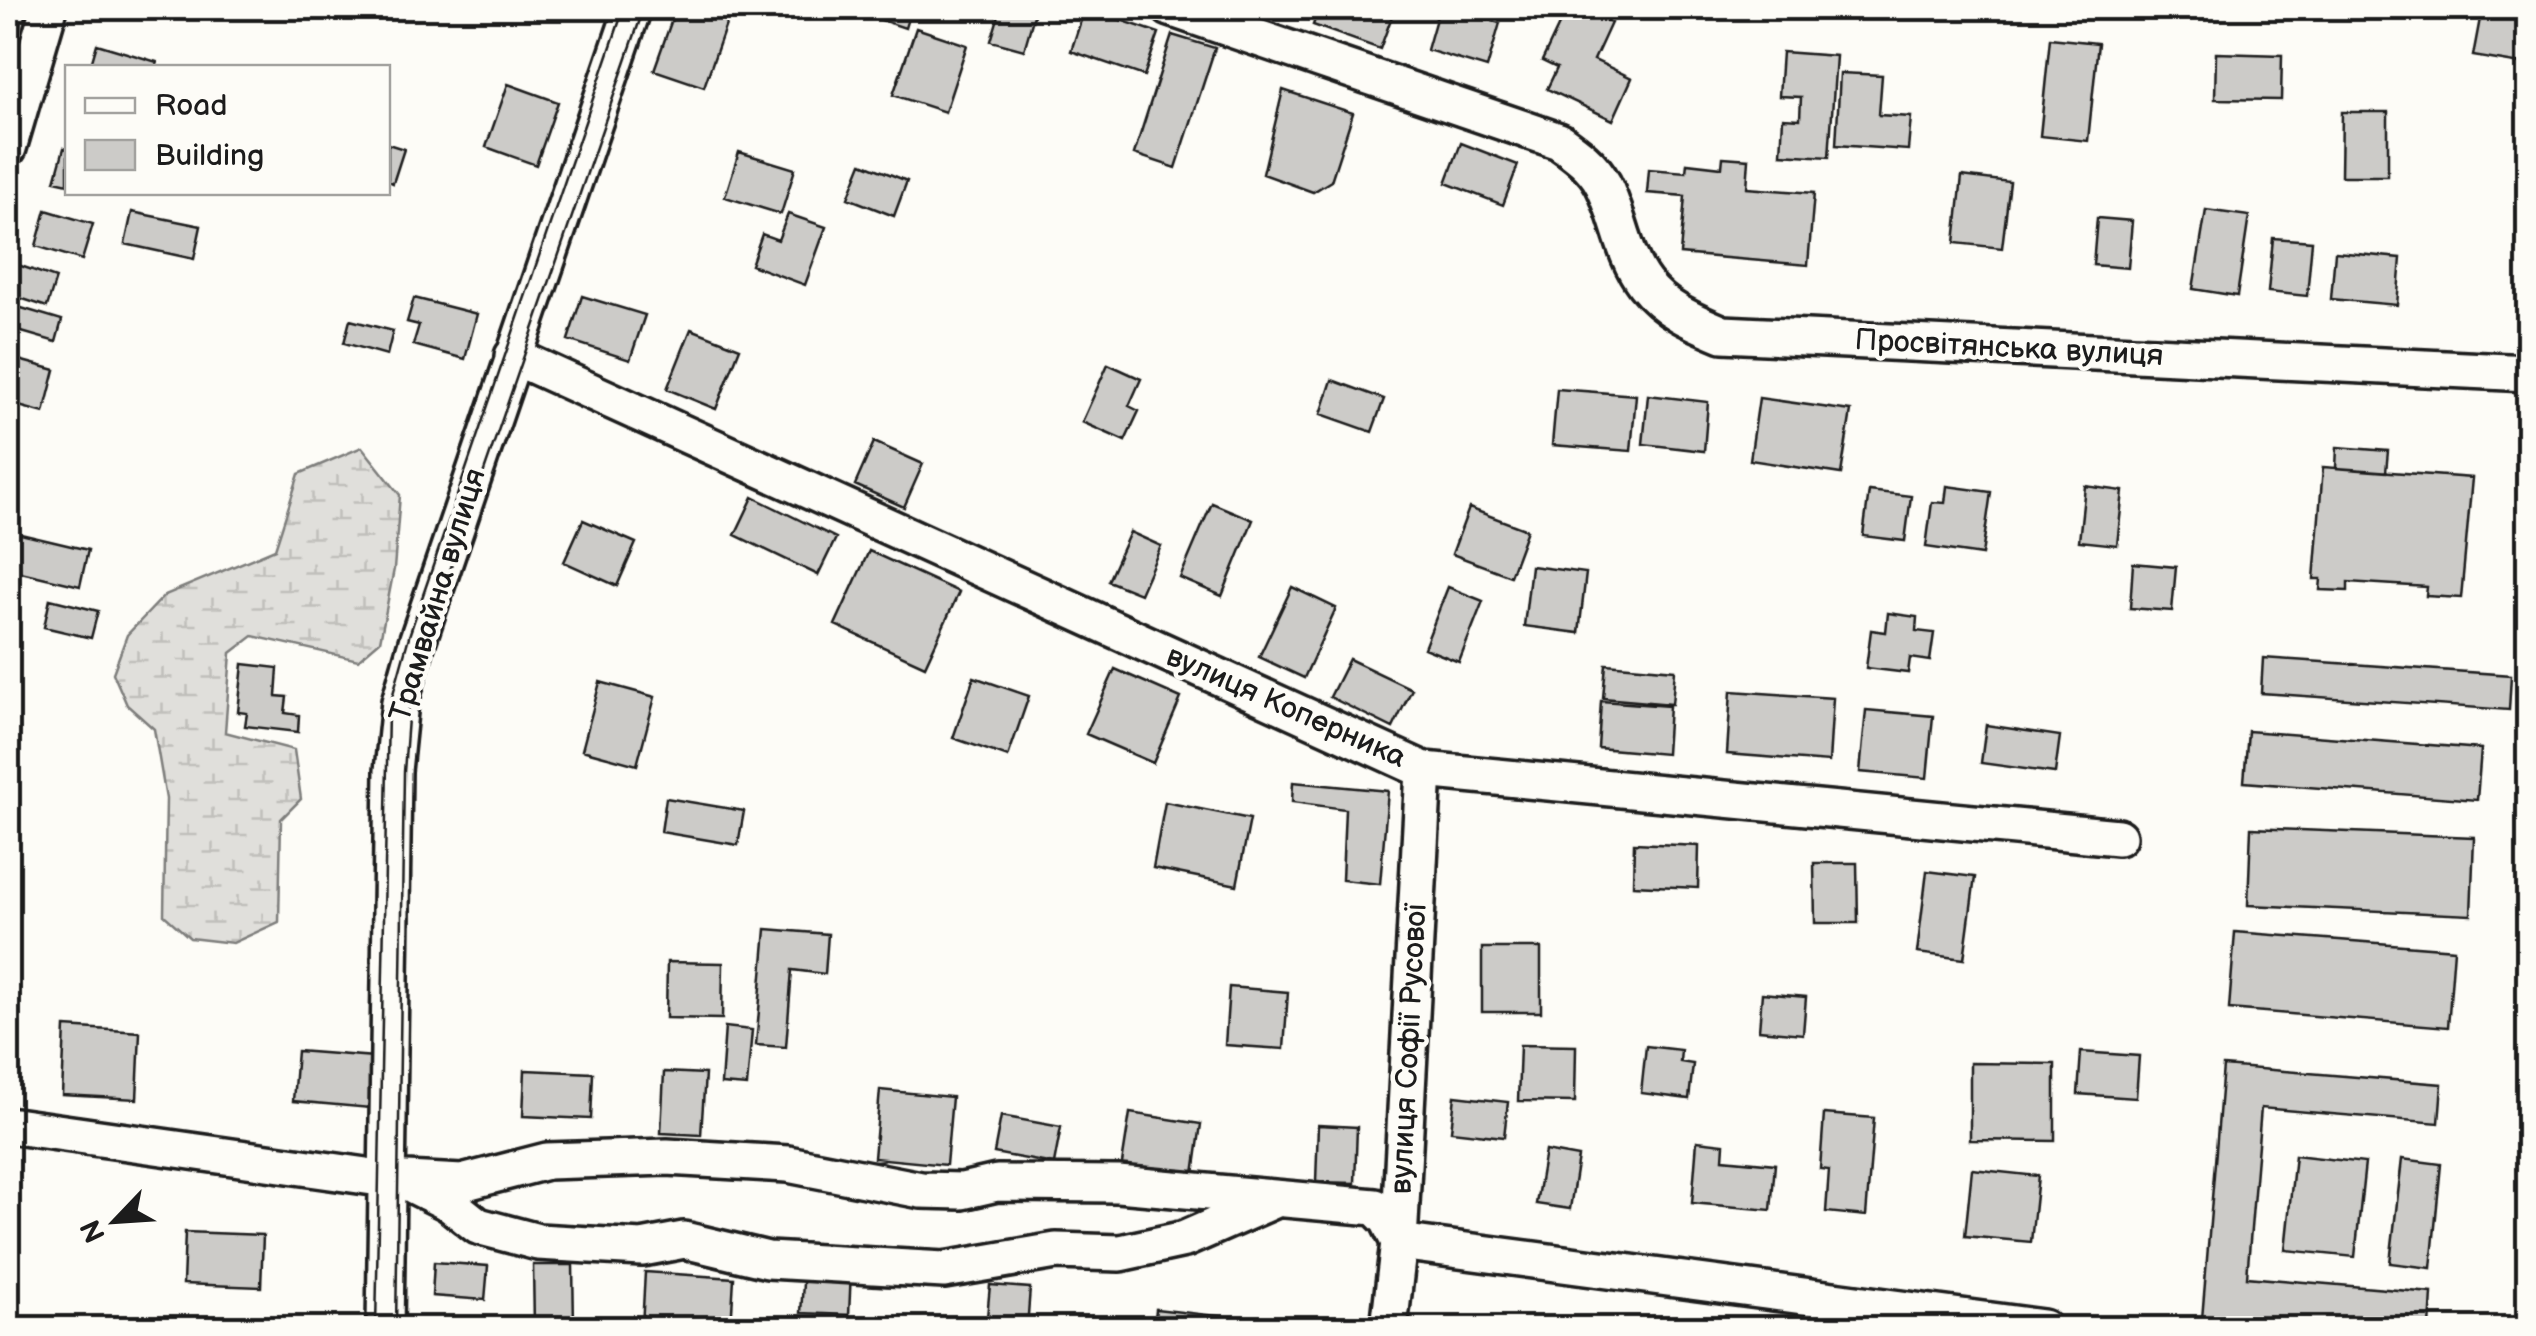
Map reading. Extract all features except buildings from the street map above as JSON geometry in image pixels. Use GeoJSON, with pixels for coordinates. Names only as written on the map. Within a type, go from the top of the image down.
{"type":"FeatureCollection","features":[{"type":"Feature","properties":{"kind":"street"},"geometry":{"type":"LineString","coordinates":[[8,148],[49,8]]}},
{"type":"Feature","properties":{"kind":"street","name":"Трамвайна вулиця"},"geometry":{"type":"LineString","coordinates":[[385,1328],[394,1179],[393,771],[400,702],[633,8]]}},
{"type":"Feature","properties":{"kind":"street","name":"Просвітянська вулиця"},"geometry":{"type":"LineString","coordinates":[[1170,8],[1559,141],[1584,159],[1602,184],[1623,244],[1645,285],[1680,316],[1722,334],[2528,373]]}},
{"type":"Feature","properties":{"kind":"street","name":"вулиця Коперника"},"geometry":{"type":"LineString","coordinates":[[513,356],[1424,770],[2118,837]]}},
{"type":"Feature","properties":{"kind":"street","name":"вулиця Софії Русової"},"geometry":{"type":"LineString","coordinates":[[1389,1328],[1398,1242],[1424,770]]}},
{"type":"Feature","properties":{"kind":"street"},"geometry":{"type":"LineString","coordinates":[[8,1125],[394,1179],[462,1183],[547,1162],[667,1157],[788,1164],[921,1190],[962,1191],[997,1182],[1118,1184],[1375,1207],[1388,1220],[1398,1242],[2043,1328]]}},
{"type":"Feature","properties":{"kind":"street"},"geometry":{"type":"LineString","coordinates":[[394,1179],[450,1203],[478,1226],[538,1242],[642,1248],[684,1240],[768,1260],[944,1270],[1056,1251],[1120,1253],[1186,1240],[1277,1199]]}},
{"type":"Feature","properties":{"kind":"green space"},"geometry":{"type":"Polygon","coordinates":[[[362,447],[400,495],[394,569],[380,641],[358,660],[253,636],[231,653],[225,732],[294,750],[301,799],[281,819],[279,922],[233,943],[190,938],[164,915],[166,799],[154,729],[127,705],[113,673],[127,635],[165,595],[275,549],[299,474],[362,447]]]}},
{"type":"Feature","properties":{"kind":"tram line"},"geometry":{"type":"LineString","coordinates":[[376,1328],[388,712],[410,633],[624,8]]}},
{"type":"Feature","properties":{"kind":"tram line"},"geometry":{"type":"LineString","coordinates":[[396,1328],[404,772],[409,705],[430,628],[644,8]]}}]}
